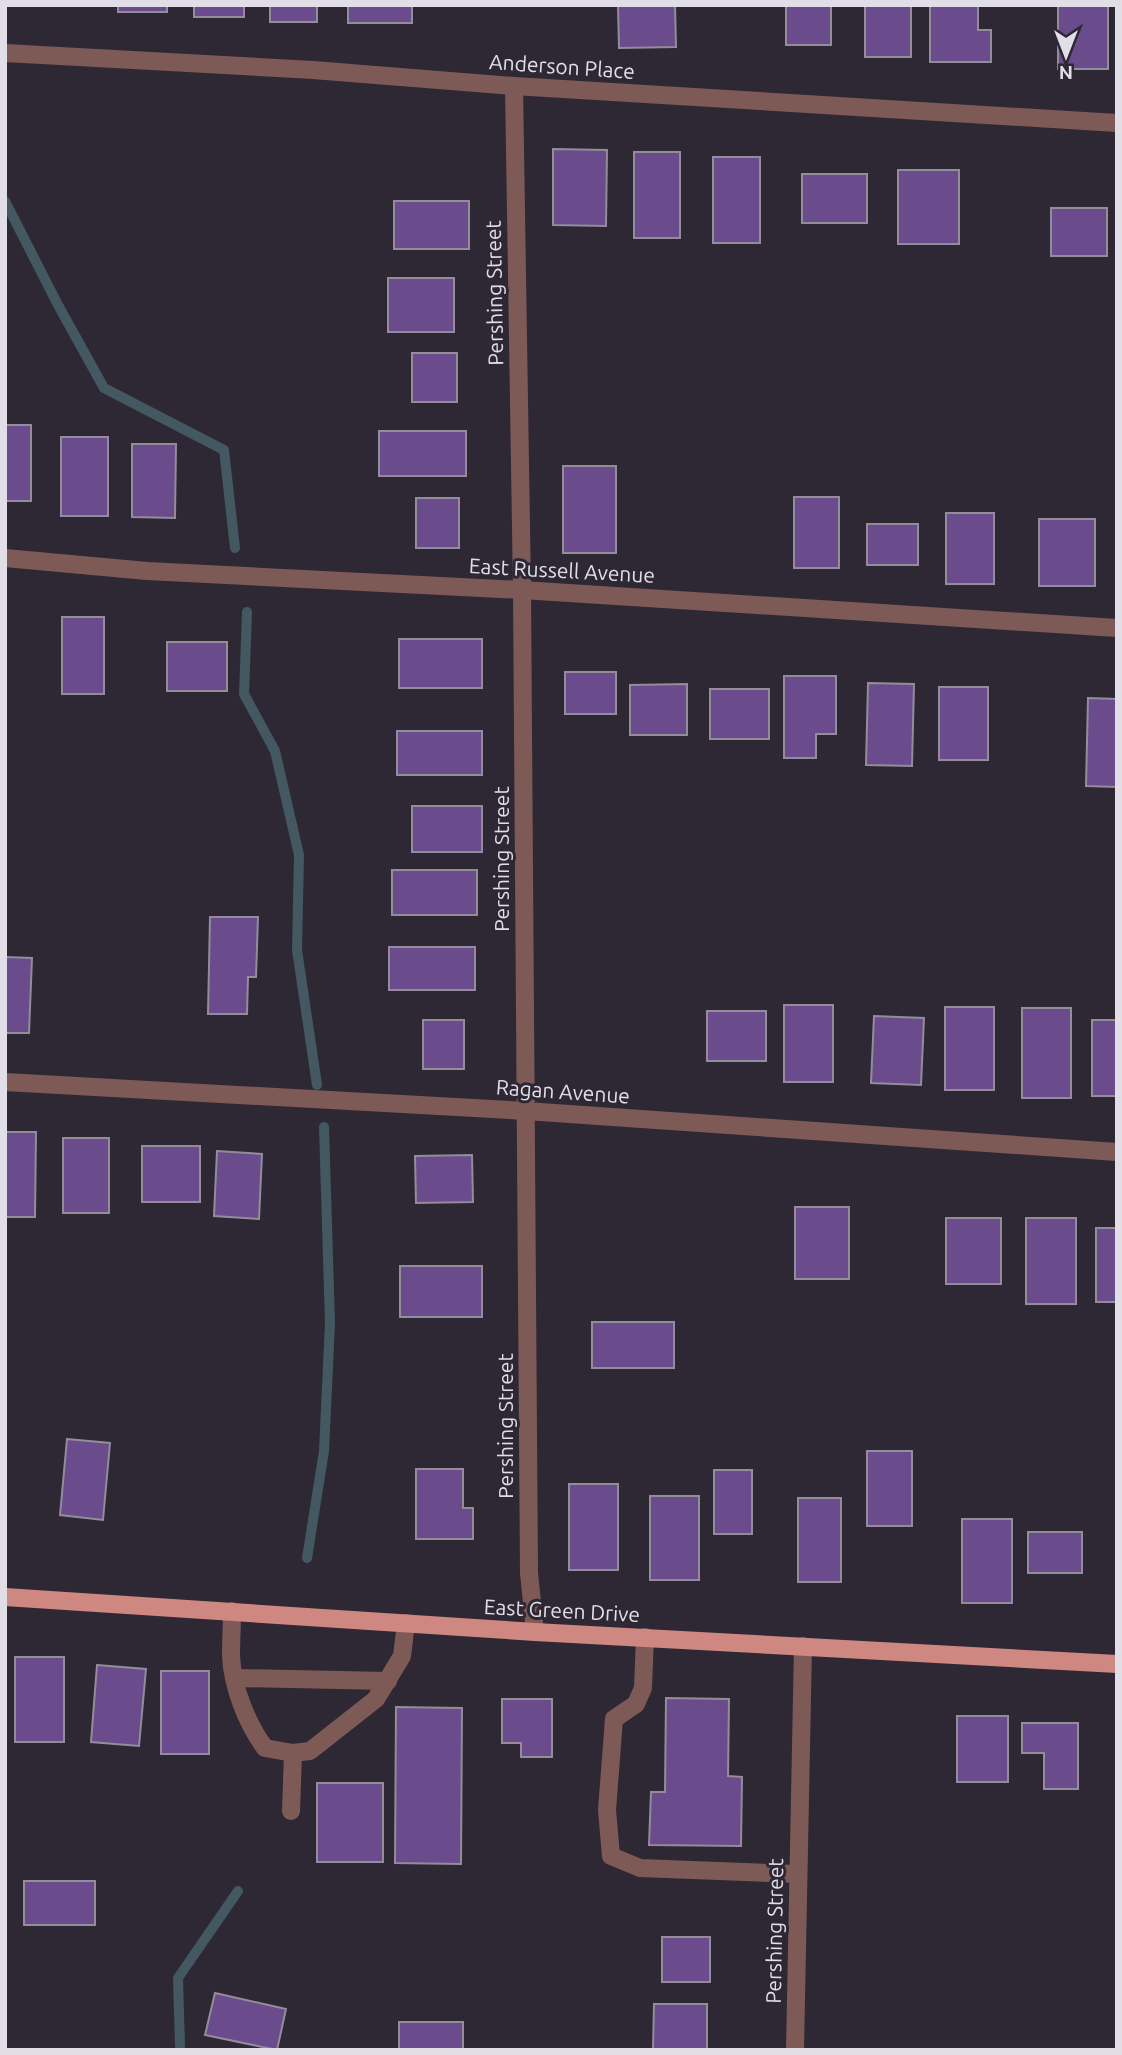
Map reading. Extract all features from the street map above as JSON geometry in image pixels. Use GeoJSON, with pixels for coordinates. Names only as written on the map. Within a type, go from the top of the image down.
{"type":"FeatureCollection","features":[{"type":"Feature","properties":{"kind":"main road","name":"East Green Drive"},"geometry":{"type":"LineString","coordinates":[[5,1597],[535,1632],[1117,1664]]}},
{"type":"Feature","properties":{"kind":"street","name":"Anderson Place"},"geometry":{"type":"LineString","coordinates":[[5,53],[313,70],[514,86],[1117,123]]}},
{"type":"Feature","properties":{"kind":"street","name":"Pershing Street"},"geometry":{"type":"LineString","coordinates":[[514,86],[522,590],[529,1573],[535,1632]]}},
{"type":"Feature","properties":{"kind":"street","name":"East Russell Avenue"},"geometry":{"type":"LineString","coordinates":[[5,558],[148,571],[522,590],[1117,628]]}},
{"type":"Feature","properties":{"kind":"street","name":"Ragan Avenue"},"geometry":{"type":"LineString","coordinates":[[5,1082],[526,1111],[1117,1152]]}},
{"type":"Feature","properties":{"kind":"street"},"geometry":{"type":"LineString","coordinates":[[232,1611],[231,1658],[253,1732],[265,1748],[293,1753],[310,1751],[376,1699],[402,1656],[406,1623]]}},
{"type":"Feature","properties":{"kind":"street"},"geometry":{"type":"LineString","coordinates":[[645,1637],[643,1688],[636,1704],[614,1719],[607,1810],[611,1856],[640,1868],[799,1874]]}},
{"type":"Feature","properties":{"kind":"street","name":"Pershing Street"},"geometry":{"type":"LineString","coordinates":[[795,2050],[803,1646]]}},
{"type":"Feature","properties":{"kind":"street"},"geometry":{"type":"LineString","coordinates":[[236,1678],[388,1681]]}},
{"type":"Feature","properties":{"kind":"street"},"geometry":{"type":"LineString","coordinates":[[291,1811],[293,1753]]}},
{"type":"Feature","properties":{"kind":"building"},"geometry":{"type":"Polygon","coordinates":[[[118,5],[167,5],[167,12],[118,12],[118,5]]]}},
{"type":"Feature","properties":{"kind":"building"},"geometry":{"type":"Polygon","coordinates":[[[194,5],[244,5],[244,17],[194,17],[194,5]]]}},
{"type":"Feature","properties":{"kind":"building"},"geometry":{"type":"Polygon","coordinates":[[[270,5],[317,5],[317,22],[270,22],[270,5]]]}},
{"type":"Feature","properties":{"kind":"building"},"geometry":{"type":"Polygon","coordinates":[[[348,5],[412,5],[412,23],[348,23],[348,5]]]}},
{"type":"Feature","properties":{"kind":"building"},"geometry":{"type":"Polygon","coordinates":[[[618,5],[675,5],[676,47],[619,48],[618,5]]]}},
{"type":"Feature","properties":{"kind":"building"},"geometry":{"type":"Polygon","coordinates":[[[786,5],[831,5],[831,45],[786,45],[786,5]]]}},
{"type":"Feature","properties":{"kind":"building"},"geometry":{"type":"Polygon","coordinates":[[[865,5],[911,5],[911,57],[865,57],[865,5]]]}},
{"type":"Feature","properties":{"kind":"building"},"geometry":{"type":"Polygon","coordinates":[[[930,5],[978,5],[978,30],[991,30],[991,62],[930,62],[930,5]]]}},
{"type":"Feature","properties":{"kind":"building"},"geometry":{"type":"Polygon","coordinates":[[[1058,5],[1108,5],[1108,69],[1058,69],[1058,5]]]}},
{"type":"Feature","properties":{"kind":"building"},"geometry":{"type":"Polygon","coordinates":[[[553,149],[607,150],[606,226],[553,225],[553,149]]]}},
{"type":"Feature","properties":{"kind":"building"},"geometry":{"type":"Polygon","coordinates":[[[634,152],[680,152],[680,238],[634,238],[634,152]]]}},
{"type":"Feature","properties":{"kind":"building"},"geometry":{"type":"Polygon","coordinates":[[[713,157],[760,157],[760,243],[713,243],[713,157]]]}},
{"type":"Feature","properties":{"kind":"building"},"geometry":{"type":"Polygon","coordinates":[[[898,170],[959,170],[959,244],[898,244],[898,170]]]}},
{"type":"Feature","properties":{"kind":"building"},"geometry":{"type":"Polygon","coordinates":[[[802,174],[867,174],[867,223],[802,223],[802,174]]]}},
{"type":"Feature","properties":{"kind":"building"},"geometry":{"type":"Polygon","coordinates":[[[394,201],[469,201],[469,249],[394,249],[394,201]]]}},
{"type":"Feature","properties":{"kind":"building"},"geometry":{"type":"Polygon","coordinates":[[[1051,208],[1107,208],[1107,256],[1051,256],[1051,208]]]}},
{"type":"Feature","properties":{"kind":"building"},"geometry":{"type":"Polygon","coordinates":[[[388,278],[454,278],[454,332],[388,332],[388,278]]]}},
{"type":"Feature","properties":{"kind":"building"},"geometry":{"type":"Polygon","coordinates":[[[412,353],[457,353],[457,402],[412,402],[412,353]]]}},
{"type":"Feature","properties":{"kind":"building"},"geometry":{"type":"Polygon","coordinates":[[[5,425],[31,425],[31,501],[5,501],[5,425]]]}},
{"type":"Feature","properties":{"kind":"building"},"geometry":{"type":"Polygon","coordinates":[[[379,431],[466,431],[466,476],[379,476],[379,431]]]}},
{"type":"Feature","properties":{"kind":"building"},"geometry":{"type":"Polygon","coordinates":[[[61,437],[108,437],[108,516],[61,516],[61,437]]]}},
{"type":"Feature","properties":{"kind":"building"},"geometry":{"type":"Polygon","coordinates":[[[132,444],[176,444],[175,518],[132,517],[132,444]]]}},
{"type":"Feature","properties":{"kind":"building"},"geometry":{"type":"Polygon","coordinates":[[[563,466],[616,466],[616,553],[563,553],[563,466]]]}},
{"type":"Feature","properties":{"kind":"building"},"geometry":{"type":"Polygon","coordinates":[[[794,497],[839,497],[839,568],[794,568],[794,497]]]}},
{"type":"Feature","properties":{"kind":"building"},"geometry":{"type":"Polygon","coordinates":[[[416,498],[459,498],[459,548],[416,548],[416,498]]]}},
{"type":"Feature","properties":{"kind":"building"},"geometry":{"type":"Polygon","coordinates":[[[946,513],[994,513],[994,584],[946,584],[946,513]]]}},
{"type":"Feature","properties":{"kind":"building"},"geometry":{"type":"Polygon","coordinates":[[[1039,519],[1095,519],[1095,586],[1039,586],[1039,519]]]}},
{"type":"Feature","properties":{"kind":"building"},"geometry":{"type":"Polygon","coordinates":[[[867,524],[918,524],[918,565],[867,565],[867,524]]]}},
{"type":"Feature","properties":{"kind":"building"},"geometry":{"type":"Polygon","coordinates":[[[62,617],[104,617],[104,694],[62,694],[62,617]]]}},
{"type":"Feature","properties":{"kind":"building"},"geometry":{"type":"Polygon","coordinates":[[[399,639],[482,639],[482,688],[399,688],[399,639]]]}},
{"type":"Feature","properties":{"kind":"building"},"geometry":{"type":"Polygon","coordinates":[[[167,642],[227,642],[227,691],[167,691],[167,642]]]}},
{"type":"Feature","properties":{"kind":"building"},"geometry":{"type":"Polygon","coordinates":[[[565,672],[616,672],[616,714],[565,714],[565,672]]]}},
{"type":"Feature","properties":{"kind":"building"},"geometry":{"type":"Polygon","coordinates":[[[784,676],[836,676],[836,734],[816,734],[816,758],[784,758],[784,676]]]}},
{"type":"Feature","properties":{"kind":"building"},"geometry":{"type":"Polygon","coordinates":[[[868,683],[914,684],[912,766],[866,765],[868,683]]]}},
{"type":"Feature","properties":{"kind":"building"},"geometry":{"type":"Polygon","coordinates":[[[687,684],[687,735],[630,735],[630,685],[687,684]]]}},
{"type":"Feature","properties":{"kind":"building"},"geometry":{"type":"Polygon","coordinates":[[[939,687],[988,687],[988,760],[939,760],[939,687]]]}},
{"type":"Feature","properties":{"kind":"building"},"geometry":{"type":"Polygon","coordinates":[[[710,689],[769,689],[769,739],[710,739],[710,689]]]}},
{"type":"Feature","properties":{"kind":"building"},"geometry":{"type":"Polygon","coordinates":[[[1088,698],[1117,699],[1117,787],[1086,786],[1088,698]]]}},
{"type":"Feature","properties":{"kind":"building"},"geometry":{"type":"Polygon","coordinates":[[[397,731],[482,731],[482,775],[397,775],[397,731]]]}},
{"type":"Feature","properties":{"kind":"building"},"geometry":{"type":"Polygon","coordinates":[[[412,806],[482,806],[482,852],[412,852],[412,806]]]}},
{"type":"Feature","properties":{"kind":"building"},"geometry":{"type":"Polygon","coordinates":[[[392,870],[477,870],[477,915],[392,915],[392,870]]]}},
{"type":"Feature","properties":{"kind":"building"},"geometry":{"type":"Polygon","coordinates":[[[210,917],[258,917],[256,977],[248,977],[247,1014],[208,1014],[210,917]]]}},
{"type":"Feature","properties":{"kind":"building"},"geometry":{"type":"Polygon","coordinates":[[[389,947],[475,947],[475,990],[389,990],[389,947]]]}},
{"type":"Feature","properties":{"kind":"building"},"geometry":{"type":"Polygon","coordinates":[[[5,957],[32,958],[29,1033],[5,1033],[5,957]]]}},
{"type":"Feature","properties":{"kind":"building"},"geometry":{"type":"Polygon","coordinates":[[[784,1005],[833,1005],[833,1082],[784,1082],[784,1005]]]}},
{"type":"Feature","properties":{"kind":"building"},"geometry":{"type":"Polygon","coordinates":[[[945,1007],[994,1007],[994,1090],[945,1090],[945,1007]]]}},
{"type":"Feature","properties":{"kind":"building"},"geometry":{"type":"Polygon","coordinates":[[[1022,1008],[1071,1008],[1071,1098],[1022,1098],[1022,1008]]]}},
{"type":"Feature","properties":{"kind":"building"},"geometry":{"type":"Polygon","coordinates":[[[707,1011],[766,1011],[766,1061],[707,1061],[707,1011]]]}},
{"type":"Feature","properties":{"kind":"building"},"geometry":{"type":"Polygon","coordinates":[[[874,1016],[924,1018],[921,1085],[871,1083],[874,1016]]]}},
{"type":"Feature","properties":{"kind":"building"},"geometry":{"type":"Polygon","coordinates":[[[423,1020],[464,1020],[464,1069],[423,1069],[423,1020]]]}},
{"type":"Feature","properties":{"kind":"building"},"geometry":{"type":"Polygon","coordinates":[[[1092,1020],[1117,1020],[1117,1096],[1092,1096],[1092,1020]]]}},
{"type":"Feature","properties":{"kind":"building"},"geometry":{"type":"Polygon","coordinates":[[[5,1132],[36,1132],[35,1217],[5,1217],[5,1132]]]}},
{"type":"Feature","properties":{"kind":"building"},"geometry":{"type":"Polygon","coordinates":[[[63,1138],[109,1138],[109,1213],[63,1213],[63,1138]]]}},
{"type":"Feature","properties":{"kind":"building"},"geometry":{"type":"Polygon","coordinates":[[[142,1146],[200,1146],[200,1202],[142,1202],[142,1146]]]}},
{"type":"Feature","properties":{"kind":"building"},"geometry":{"type":"Polygon","coordinates":[[[217,1151],[262,1154],[259,1219],[214,1216],[217,1151]]]}},
{"type":"Feature","properties":{"kind":"building"},"geometry":{"type":"Polygon","coordinates":[[[472,1155],[473,1202],[416,1203],[415,1156],[472,1155]]]}},
{"type":"Feature","properties":{"kind":"building"},"geometry":{"type":"Polygon","coordinates":[[[795,1207],[849,1207],[849,1279],[795,1279],[795,1207]]]}},
{"type":"Feature","properties":{"kind":"building"},"geometry":{"type":"Polygon","coordinates":[[[946,1218],[1001,1218],[1001,1284],[946,1284],[946,1218]]]}},
{"type":"Feature","properties":{"kind":"building"},"geometry":{"type":"Polygon","coordinates":[[[1026,1218],[1076,1218],[1076,1304],[1026,1304],[1026,1218]]]}},
{"type":"Feature","properties":{"kind":"building"},"geometry":{"type":"Polygon","coordinates":[[[1096,1228],[1117,1228],[1117,1302],[1096,1302],[1096,1228]]]}},
{"type":"Feature","properties":{"kind":"building"},"geometry":{"type":"Polygon","coordinates":[[[400,1266],[482,1266],[482,1317],[400,1317],[400,1266]]]}},
{"type":"Feature","properties":{"kind":"building"},"geometry":{"type":"Polygon","coordinates":[[[592,1322],[674,1322],[674,1368],[592,1368],[592,1322]]]}},
{"type":"Feature","properties":{"kind":"building"},"geometry":{"type":"Polygon","coordinates":[[[67,1439],[110,1443],[103,1520],[60,1515],[67,1439]]]}},
{"type":"Feature","properties":{"kind":"building"},"geometry":{"type":"Polygon","coordinates":[[[867,1451],[912,1451],[912,1526],[867,1526],[867,1451]]]}},
{"type":"Feature","properties":{"kind":"building"},"geometry":{"type":"Polygon","coordinates":[[[416,1469],[463,1469],[463,1508],[473,1508],[473,1539],[416,1539],[416,1469]]]}},
{"type":"Feature","properties":{"kind":"building"},"geometry":{"type":"Polygon","coordinates":[[[714,1470],[752,1470],[752,1534],[714,1534],[714,1470]]]}},
{"type":"Feature","properties":{"kind":"building"},"geometry":{"type":"Polygon","coordinates":[[[569,1484],[618,1484],[618,1570],[569,1570],[569,1484]]]}},
{"type":"Feature","properties":{"kind":"building"},"geometry":{"type":"Polygon","coordinates":[[[650,1496],[699,1496],[699,1580],[650,1580],[650,1496]]]}},
{"type":"Feature","properties":{"kind":"building"},"geometry":{"type":"Polygon","coordinates":[[[798,1498],[841,1498],[841,1582],[798,1582],[798,1498]]]}},
{"type":"Feature","properties":{"kind":"building"},"geometry":{"type":"Polygon","coordinates":[[[962,1519],[1012,1519],[1012,1603],[962,1603],[962,1519]]]}},
{"type":"Feature","properties":{"kind":"building"},"geometry":{"type":"Polygon","coordinates":[[[1028,1532],[1082,1532],[1082,1573],[1028,1573],[1028,1532]]]}},
{"type":"Feature","properties":{"kind":"building"},"geometry":{"type":"Polygon","coordinates":[[[15,1657],[64,1657],[64,1742],[15,1742],[15,1657]]]}},
{"type":"Feature","properties":{"kind":"building"},"geometry":{"type":"Polygon","coordinates":[[[97,1665],[146,1669],[139,1746],[91,1742],[97,1665]]]}},
{"type":"Feature","properties":{"kind":"building"},"geometry":{"type":"Polygon","coordinates":[[[161,1671],[209,1671],[209,1754],[161,1754],[161,1671]]]}},
{"type":"Feature","properties":{"kind":"building"},"geometry":{"type":"Polygon","coordinates":[[[666,1698],[729,1699],[728,1776],[742,1777],[741,1846],[649,1845],[651,1792],[665,1792],[666,1698]]]}},
{"type":"Feature","properties":{"kind":"building"},"geometry":{"type":"Polygon","coordinates":[[[502,1699],[552,1699],[552,1757],[521,1757],[521,1743],[502,1743],[502,1699]]]}},
{"type":"Feature","properties":{"kind":"building"},"geometry":{"type":"Polygon","coordinates":[[[396,1707],[462,1708],[461,1864],[395,1863],[396,1707]]]}},
{"type":"Feature","properties":{"kind":"building"},"geometry":{"type":"Polygon","coordinates":[[[957,1716],[1008,1716],[1008,1782],[957,1782],[957,1716]]]}},
{"type":"Feature","properties":{"kind":"building"},"geometry":{"type":"Polygon","coordinates":[[[1022,1723],[1078,1723],[1078,1789],[1044,1789],[1044,1753],[1022,1753],[1022,1723]]]}},
{"type":"Feature","properties":{"kind":"building"},"geometry":{"type":"Polygon","coordinates":[[[317,1783],[383,1783],[383,1862],[317,1862],[317,1783]]]}},
{"type":"Feature","properties":{"kind":"building"},"geometry":{"type":"Polygon","coordinates":[[[24,1881],[95,1881],[95,1925],[24,1925],[24,1881]]]}},
{"type":"Feature","properties":{"kind":"building"},"geometry":{"type":"Polygon","coordinates":[[[662,1937],[710,1937],[710,1982],[662,1982],[662,1937]]]}},
{"type":"Feature","properties":{"kind":"building"},"geometry":{"type":"Polygon","coordinates":[[[215,1993],[286,2009],[277,2050],[205,2035],[215,1993]]]}},
{"type":"Feature","properties":{"kind":"building"},"geometry":{"type":"Polygon","coordinates":[[[654,2004],[707,2004],[707,2050],[653,2049],[654,2004]]]}},
{"type":"Feature","properties":{"kind":"building"},"geometry":{"type":"Polygon","coordinates":[[[399,2022],[463,2022],[463,2050],[399,2050],[399,2022]]]}},
{"type":"Feature","properties":{"kind":"waterway"},"geometry":{"type":"LineString","coordinates":[[5,201],[104,388],[224,450],[235,548]]}},
{"type":"Feature","properties":{"kind":"waterway"},"geometry":{"type":"LineString","coordinates":[[247,612],[244,694],[275,751],[299,855],[297,950],[317,1085]]}},
{"type":"Feature","properties":{"kind":"waterway"},"geometry":{"type":"LineString","coordinates":[[307,1558],[324,1451],[330,1323],[324,1127]]}},
{"type":"Feature","properties":{"kind":"waterway"},"geometry":{"type":"LineString","coordinates":[[180,2046],[178,1978],[238,1891]]}}]}
